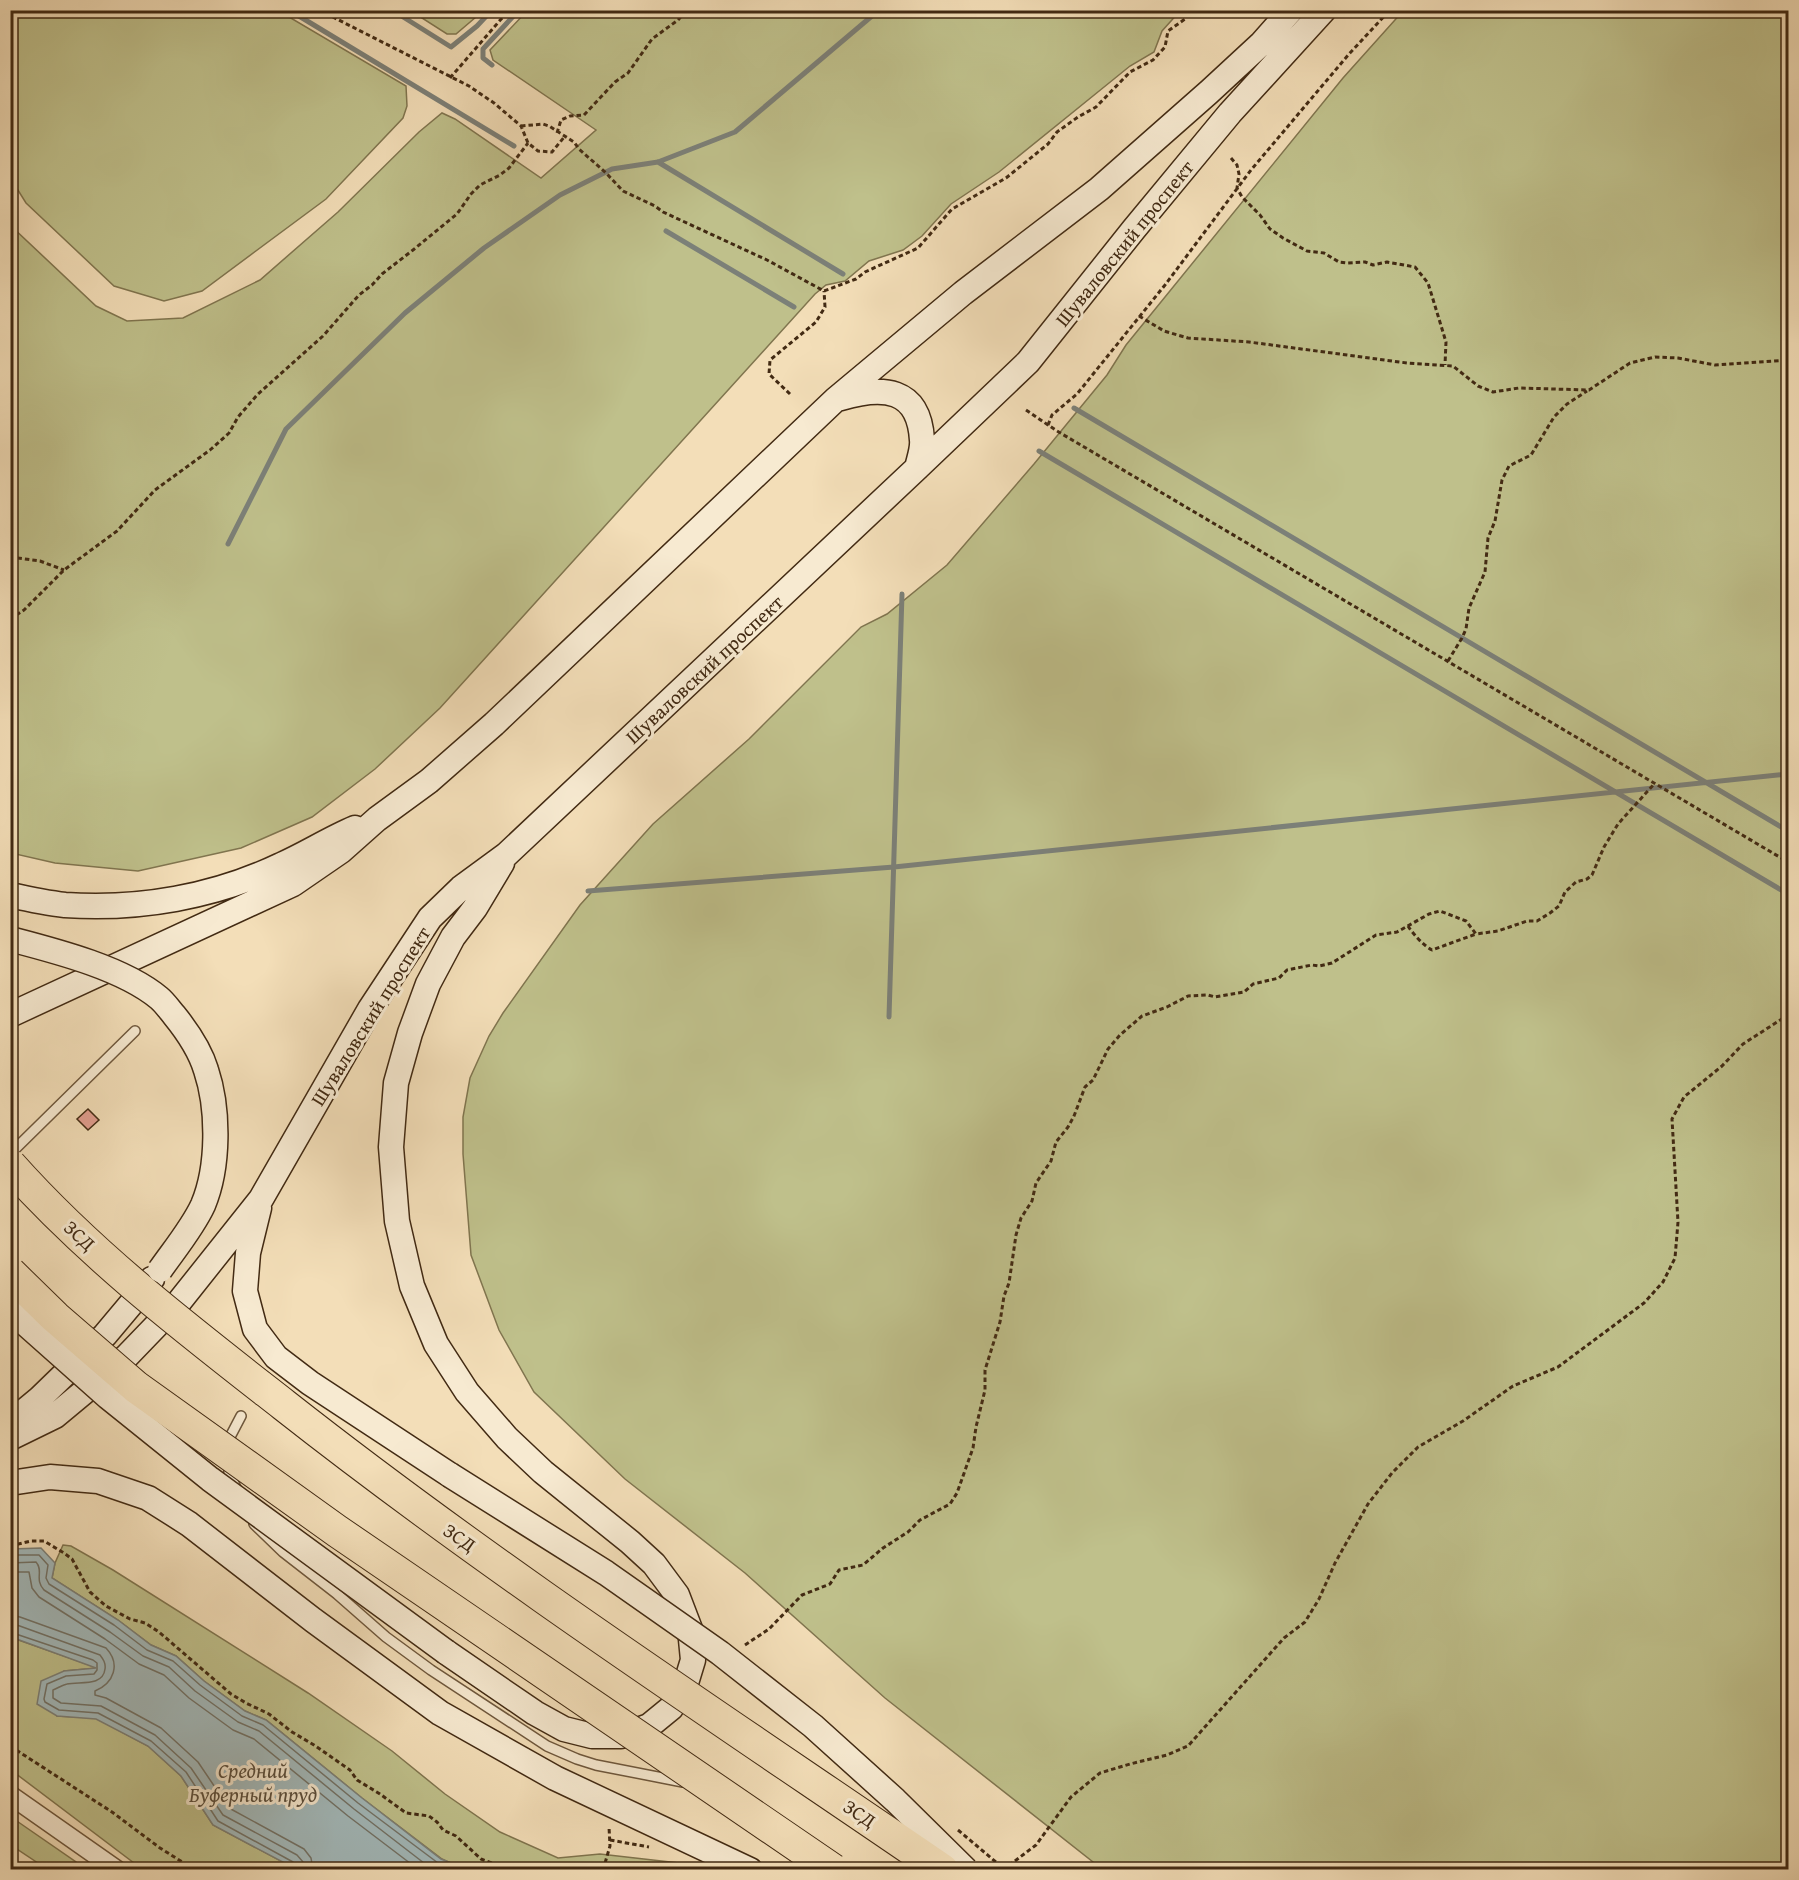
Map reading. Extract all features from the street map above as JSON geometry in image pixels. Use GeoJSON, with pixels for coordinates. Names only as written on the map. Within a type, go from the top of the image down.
{"type":"FeatureCollection","features":[{"type":"Feature","properties":{"kind":"highway","name":"ЗСД"},"geometry":{"type":"LineString","coordinates":[[10,1165],[35,1193],[178,1322],[372,1474],[578,1620],[942,1869]]}},
{"type":"Feature","properties":{"kind":"highway"},"geometry":{"type":"LineString","coordinates":[[10,1274],[55,1317],[136,1387],[337,1531],[833,1869]]}},
{"type":"Feature","properties":{"kind":"main road","name":"Шуваловский проспект"},"geometry":{"type":"LineString","coordinates":[[10,1014],[293,884],[341,851],[376,819],[429,781],[494,724],[836,399],[963,293],[1099,189],[1262,43],[1291,10]]}},
{"type":"Feature","properties":{"kind":"main road","name":"Шуваловский проспект"},"geometry":{"type":"LineString","coordinates":[[10,1438],[55,1416],[126,1357],[179,1302],[261,1199],[370,1009],[430,918],[461,888],[506,855],[1028,362],[1230,113],[1324,10]]}},
{"type":"Feature","properties":{"kind":"main road","name":"Шуваловский проспект"},"geometry":{"type":"LineString","coordinates":[[836,399],[865,391],[889,391],[908,401],[920,420],[922,442],[917,468]]}},
{"type":"Feature","properties":{"kind":"main road"},"geometry":{"type":"LineString","coordinates":[[10,896],[64,905],[133,905],[164,901],[241,882],[376,819]]}},
{"type":"Feature","properties":{"kind":"main road"},"geometry":{"type":"LineString","coordinates":[[10,1310],[108,1397],[210,1479],[446,1653],[535,1713],[564,1729],[592,1736],[621,1736],[649,1726],[671,1708],[686,1683],[693,1660],[690,1629],[677,1595],[654,1564],[543,1472],[507,1438],[467,1392],[436,1344],[412,1286],[397,1221],[391,1147],[396,1083],[410,1034],[433,975],[453,937],[476,908],[506,855]]}},
{"type":"Feature","properties":{"kind":"main road"},"geometry":{"type":"LineString","coordinates":[[10,939],[42,947],[121,974],[160,998],[187,1031],[206,1069],[215,1116],[214,1162],[203,1205],[181,1242],[105,1335],[39,1399],[10,1423]]}},
{"type":"Feature","properties":{"kind":"main road"},"geometry":{"type":"LineString","coordinates":[[261,1199],[248,1253],[245,1292],[255,1329],[276,1357],[310,1383],[450,1475],[606,1573],[720,1653],[813,1726],[896,1800],[966,1869]]}},
{"type":"Feature","properties":{"kind":"main road"},"geometry":{"type":"LineString","coordinates":[[10,1483],[50,1477],[98,1481],[148,1498],[189,1524],[313,1620],[440,1713],[555,1778],[705,1850],[750,1869]]}},
{"type":"Feature","properties":{"kind":"street"},"geometry":{"type":"LineString","coordinates":[[10,1795],[94,1863],[117,1869]]}},
{"type":"Feature","properties":{"kind":"lane"},"geometry":{"type":"LineString","coordinates":[[10,1154],[58,1113],[135,1031]]}},
{"type":"Feature","properties":{"kind":"lane"},"geometry":{"type":"LineString","coordinates":[[242,1416],[230,1437],[229,1473],[255,1525],[283,1552],[337,1594],[386,1637],[431,1670],[547,1746],[577,1759],[683,1782]]}},
{"type":"Feature","properties":{"kind":"path"},"geometry":{"type":"LineString","coordinates":[[319,10],[469,86],[521,126],[528,143],[538,151],[552,152],[565,136]]}},
{"type":"Feature","properties":{"kind":"path"},"geometry":{"type":"LineString","coordinates":[[450,78],[509,10]]}},
{"type":"Feature","properties":{"kind":"path"},"geometry":{"type":"LineString","coordinates":[[557,133],[561,120],[570,116],[584,115],[615,81],[628,73],[652,39],[678,20],[687,10]]}},
{"type":"Feature","properties":{"kind":"path"},"geometry":{"type":"LineString","coordinates":[[521,126],[543,124],[549,126],[574,142],[623,191],[767,260],[824,291],[856,279],[865,272],[918,248],[952,209],[1006,178],[1048,144],[1057,132],[1096,107],[1130,72],[1154,60],[1165,47],[1168,32],[1185,19],[1191,10]]}},
{"type":"Feature","properties":{"kind":"path"},"geometry":{"type":"LineString","coordinates":[[1048,425],[1052,415],[1077,394],[1140,316],[1237,188],[1349,54],[1390,10]]}},
{"type":"Feature","properties":{"kind":"path"},"geometry":{"type":"LineString","coordinates":[[10,636],[13,631],[12,618],[24,610],[64,570],[117,531],[155,490],[216,444],[229,432],[258,393],[323,336],[359,295],[382,273],[457,214],[480,185],[510,168],[528,143]]}},
{"type":"Feature","properties":{"kind":"path"},"geometry":{"type":"LineString","coordinates":[[1232,158],[1237,165],[1239,174],[1237,188],[1242,197],[1270,229],[1283,238],[1307,251],[1324,254],[1339,262],[1357,261],[1373,265],[1387,262],[1415,267],[1428,283],[1432,296],[1446,342],[1445,365]]}},
{"type":"Feature","properties":{"kind":"path"},"geometry":{"type":"LineString","coordinates":[[790,394],[769,374],[770,360],[816,322],[825,307],[824,291]]}},
{"type":"Feature","properties":{"kind":"path"},"geometry":{"type":"LineString","coordinates":[[1140,316],[1164,331],[1188,338],[1249,342],[1407,363],[1453,366],[1478,386],[1493,392],[1519,388],[1588,390]]}},
{"type":"Feature","properties":{"kind":"path"},"geometry":{"type":"LineString","coordinates":[[1448,661],[1462,638],[1469,608],[1485,572],[1488,538],[1495,521],[1502,480],[1509,466],[1532,455],[1554,417],[1567,404],[1630,363],[1655,357],[1678,358],[1715,365],[1788,360]]}},
{"type":"Feature","properties":{"kind":"path"},"geometry":{"type":"LineString","coordinates":[[1026,410],[1788,862]]}},
{"type":"Feature","properties":{"kind":"path"},"geometry":{"type":"LineString","coordinates":[[10,508],[14,537],[11,557],[40,561],[64,570]]}},
{"type":"Feature","properties":{"kind":"path"},"geometry":{"type":"LineString","coordinates":[[1408,926],[1412,933],[1432,950],[1476,934],[1498,931],[1527,921],[1536,921],[1550,913],[1558,906],[1565,892],[1576,882],[1592,875],[1618,824],[1655,783]]}},
{"type":"Feature","properties":{"kind":"path"},"geometry":{"type":"LineString","coordinates":[[742,1649],[747,1643],[769,1629],[802,1595],[830,1584],[839,1570],[863,1564],[908,1532],[920,1520],[950,1504],[957,1493],[973,1448],[985,1390],[985,1370],[1000,1322],[1021,1218],[1032,1201],[1036,1183],[1051,1161],[1056,1142],[1074,1116],[1085,1088],[1093,1080],[1108,1049],[1120,1035],[1142,1016],[1188,996],[1215,997],[1244,992],[1253,984],[1279,978],[1287,970],[1332,963],[1376,935],[1397,932],[1429,914],[1440,911],[1466,921],[1476,934]]}},
{"type":"Feature","properties":{"kind":"path"},"geometry":{"type":"LineString","coordinates":[[1003,1869],[1036,1845],[1071,1797],[1100,1773],[1167,1755],[1188,1746],[1284,1638],[1305,1622],[1368,1504],[1392,1473],[1418,1447],[1463,1421],[1513,1386],[1558,1367],[1644,1303],[1663,1282],[1676,1258],[1678,1222],[1672,1119],[1684,1097],[1722,1066],[1743,1044],[1788,1015]]}},
{"type":"Feature","properties":{"kind":"path"},"geometry":{"type":"LineString","coordinates":[[10,1546],[31,1541],[44,1541],[64,1553],[72,1559],[90,1592],[106,1605],[130,1619],[145,1623],[159,1632],[231,1694],[269,1714],[292,1732],[315,1745],[350,1770],[357,1780],[406,1813],[429,1816],[443,1830],[456,1836],[481,1859],[510,1869]]}},
{"type":"Feature","properties":{"kind":"path"},"geometry":{"type":"LineString","coordinates":[[10,1746],[112,1812],[160,1848],[195,1869]]}},
{"type":"Feature","properties":{"kind":"path"},"geometry":{"type":"LineString","coordinates":[[603,1869],[610,1846],[609,1824]]}},
{"type":"Feature","properties":{"kind":"green space"},"geometry":{"type":"Polygon","coordinates":[[[11,10],[279,11],[406,86],[407,106],[403,118],[326,199],[202,291],[164,301],[114,286],[26,203],[11,179],[11,10]]]}},
{"type":"Feature","properties":{"kind":"green space"},"geometry":{"type":"Polygon","coordinates":[[[411,11],[483,11],[456,34],[447,34],[411,11]]]}},
{"type":"Feature","properties":{"kind":"green space"},"geometry":{"type":"Polygon","coordinates":[[[527,11],[1180,11],[1162,31],[1154,52],[1130,66],[999,172],[951,204],[922,236],[903,250],[869,261],[845,281],[826,285],[815,294],[440,708],[375,769],[312,817],[241,848],[138,871],[55,863],[11,853],[11,226],[96,306],[127,321],[183,318],[260,280],[338,212],[419,132],[442,113],[455,119],[541,178],[596,130],[493,60],[490,50],[527,11]]]}},
{"type":"Feature","properties":{"kind":"green space"},"geometry":{"type":"Polygon","coordinates":[[[1403,11],[1788,11],[1788,1869],[1102,1869],[885,1698],[745,1573],[625,1479],[534,1392],[499,1330],[471,1255],[463,1154],[463,1117],[470,1078],[489,1036],[503,1013],[580,905],[653,824],[749,739],[861,627],[887,614],[947,565],[1107,375],[1126,345],[1343,78],[1403,11]]]}},
{"type":"Feature","properties":{"kind":"green space"},"geometry":{"type":"Polygon","coordinates":[[[63,1545],[71,1546],[113,1570],[308,1693],[392,1751],[445,1794],[500,1832],[558,1858],[600,1854],[679,1863],[695,1869],[466,1870],[442,1859],[266,1720],[245,1711],[204,1681],[176,1656],[151,1645],[118,1620],[52,1578],[55,1563],[63,1545]]]}},
{"type":"Feature","properties":{"kind":"green space"},"geometry":{"type":"Polygon","coordinates":[[[10,1637],[98,1668],[64,1671],[57,1716],[96,1718],[148,1746],[181,1776],[213,1825],[296,1869],[142,1869],[11,1770],[10,1637]]]}},
{"type":"Feature","properties":{"kind":"green space"},"geometry":{"type":"Polygon","coordinates":[[[11,1817],[76,1862],[76,1869],[47,1869],[11,1845],[11,1817]]]}},
{"type":"Feature","properties":{"kind":"water","name":"Средний Буферный пруд"},"geometry":{"type":"Polygon","coordinates":[[[41,1548],[55,1563],[52,1578],[118,1620],[151,1645],[176,1656],[204,1681],[245,1711],[266,1720],[441,1859],[466,1869],[296,1869],[213,1825],[181,1776],[148,1746],[96,1719],[57,1716],[37,1704],[41,1681],[64,1671],[96,1668],[11,1637],[11,1549],[41,1548]]]}},
{"type":"Feature","properties":{"kind":"building"},"geometry":{"type":"Polygon","coordinates":[[[88,1109],[99,1120],[88,1130],[77,1119],[88,1109]]]}},
{"type":"Feature","properties":{"kind":"waterway"},"geometry":{"type":"LineString","coordinates":[[289,10],[514,146]]}},
{"type":"Feature","properties":{"kind":"waterway"},"geometry":{"type":"LineString","coordinates":[[392,10],[451,47],[477,26],[492,10]]}},
{"type":"Feature","properties":{"kind":"waterway"},"geometry":{"type":"LineString","coordinates":[[492,65],[483,58],[483,49],[519,10]]}},
{"type":"Feature","properties":{"kind":"waterway"},"geometry":{"type":"LineString","coordinates":[[228,544],[286,429],[405,313],[484,248],[560,195],[612,169],[658,162],[735,132],[879,10]]}},
{"type":"Feature","properties":{"kind":"waterway"},"geometry":{"type":"LineString","coordinates":[[1776,10],[1788,20]]}},
{"type":"Feature","properties":{"kind":"waterway"},"geometry":{"type":"LineString","coordinates":[[658,162],[843,274]]}},
{"type":"Feature","properties":{"kind":"waterway"},"geometry":{"type":"LineString","coordinates":[[666,231],[794,307]]}},
{"type":"Feature","properties":{"kind":"waterway"},"geometry":{"type":"LineString","coordinates":[[1074,408],[1788,831]]}},
{"type":"Feature","properties":{"kind":"waterway"},"geometry":{"type":"LineString","coordinates":[[1039,451],[1788,894]]}},
{"type":"Feature","properties":{"kind":"waterway"},"geometry":{"type":"LineString","coordinates":[[889,1017],[902,594]]}},
{"type":"Feature","properties":{"kind":"waterway"},"geometry":{"type":"LineString","coordinates":[[588,891],[894,867],[1788,774]]}}]}
